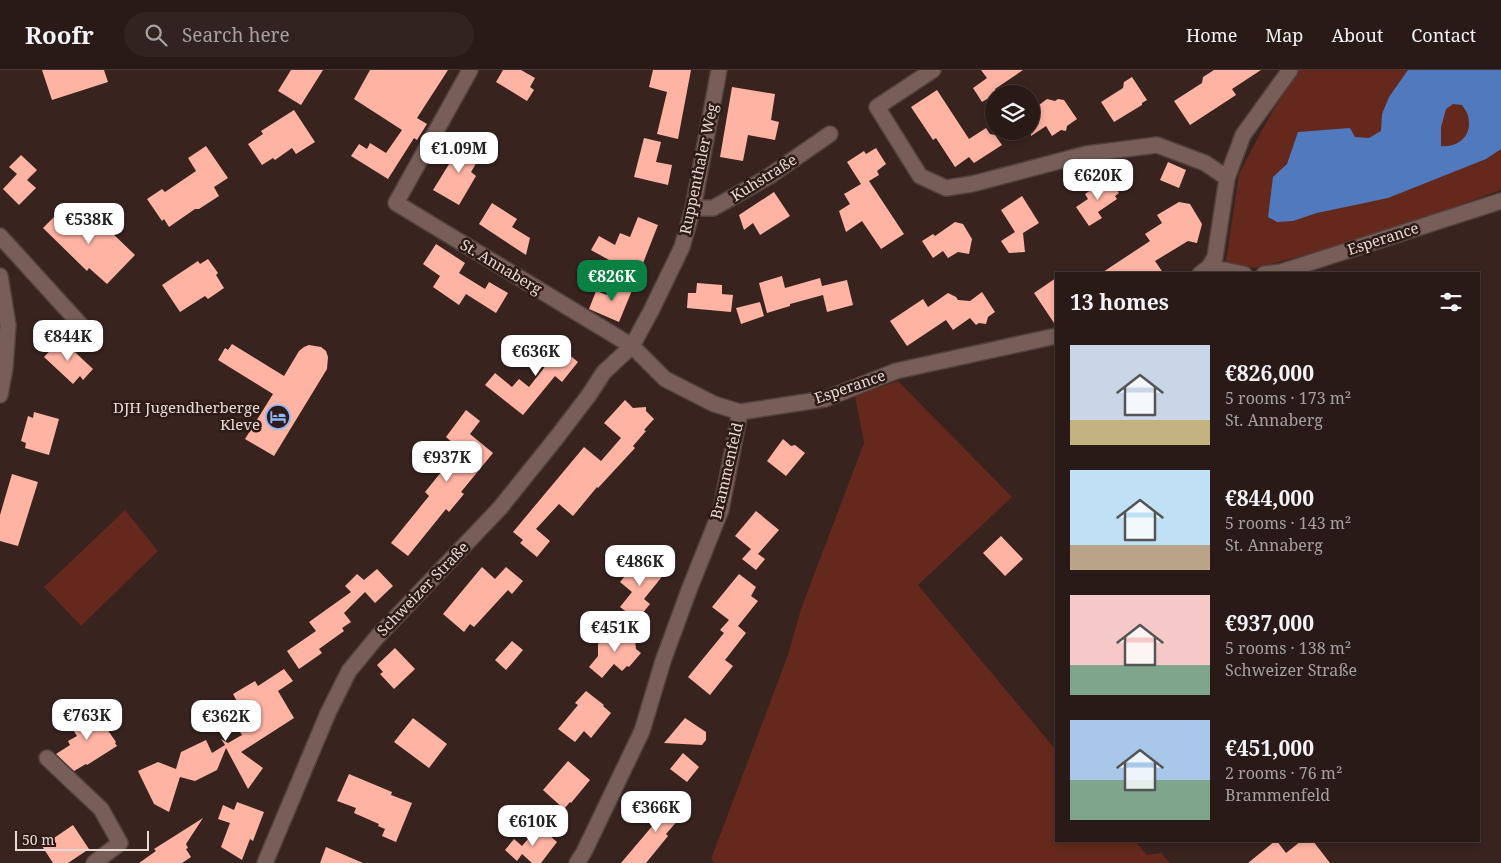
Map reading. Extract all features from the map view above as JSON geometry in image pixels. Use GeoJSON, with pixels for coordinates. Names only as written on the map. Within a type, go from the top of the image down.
{"type":"FeatureCollection","features":[{"type":"Feature","properties":{"kind":"street","name":"St. Annaberg"},"geometry":{"type":"LineString","coordinates":[[470,70],[396,203],[632,346]]}},
{"type":"Feature","properties":{"kind":"street","name":"Ruppenthaler Weg"},"geometry":{"type":"LineString","coordinates":[[632,346],[682,247],[693,208],[718,70]]}},
{"type":"Feature","properties":{"kind":"street"},"geometry":{"type":"LineString","coordinates":[[934,70],[878,107],[920,176],[946,188],[972,184],[1086,154],[1157,146],[1205,163],[1226,178]]}},
{"type":"Feature","properties":{"kind":"street"},"geometry":{"type":"LineString","coordinates":[[1204,270],[1215,258],[1226,178],[1244,135],[1290,70]]}},
{"type":"Feature","properties":{"kind":"street","name":"Kuhstraße"},"geometry":{"type":"LineString","coordinates":[[693,208],[713,208],[733,198],[768,177],[830,134]]}},
{"type":"Feature","properties":{"kind":"street","name":"Esperance"},"geometry":{"type":"LineString","coordinates":[[1282,272],[1501,201]]}},
{"type":"Feature","properties":{"kind":"street"},"geometry":{"type":"LineString","coordinates":[[0,236],[90,335]]}},
{"type":"Feature","properties":{"kind":"street"},"geometry":{"type":"LineString","coordinates":[[1204,270],[1224,272]]}},
{"type":"Feature","properties":{"kind":"street"},"geometry":{"type":"LineString","coordinates":[[0,276],[8,326],[5,368],[0,395]]}},
{"type":"Feature","properties":{"kind":"street","name":"Esperance"},"geometry":{"type":"LineString","coordinates":[[632,346],[665,379],[714,404],[740,412],[825,399],[896,371],[1055,336]]}},
{"type":"Feature","properties":{"kind":"street","name":"Schweizer Straße"},"geometry":{"type":"LineString","coordinates":[[265,863],[324,722],[349,671],[377,637],[500,508],[557,437],[604,372],[632,346]]}},
{"type":"Feature","properties":{"kind":"street","name":"Brammenfeld"},"geometry":{"type":"LineString","coordinates":[[577,863],[642,731],[663,661],[682,607],[721,510],[740,412]]}},
{"type":"Feature","properties":{"kind":"street"},"geometry":{"type":"LineString","coordinates":[[47,758],[101,809],[120,843],[94,863]]}},
{"type":"Feature","properties":{"kind":"shaded area"},"geometry":{"type":"Polygon","coordinates":[[[1297,70],[1501,70],[1501,190],[1425,218],[1306,255],[1254,268],[1226,261],[1239,174],[1297,70]]]}},
{"type":"Feature","properties":{"kind":"shaded area"},"geometry":{"type":"Polygon","coordinates":[[[898,381],[1012,497],[918,585],[1055,749],[1055,842],[1136,842],[1147,855],[1161,853],[1170,863],[715,863],[711,859],[788,655],[801,609],[864,443],[855,396],[898,381]]]}},
{"type":"Feature","properties":{"kind":"shaded area"},"geometry":{"type":"Polygon","coordinates":[[[125,510],[158,551],[81,626],[44,587],[125,510]]]}},
{"type":"Feature","properties":{"kind":"water"},"geometry":{"type":"Polygon","coordinates":[[[1408,70],[1501,70],[1501,149],[1486,159],[1388,198],[1317,213],[1293,221],[1277,222],[1268,217],[1273,177],[1287,164],[1298,132],[1350,128],[1355,137],[1369,138],[1381,131],[1382,114],[1389,97],[1408,70]],[[1453,104],[1446,109],[1441,127],[1441,146],[1454,145],[1463,139],[1466,134],[1469,123],[1468,116],[1462,105],[1453,104]]]}},
{"type":"Feature","properties":{"kind":"building"},"geometry":{"type":"Polygon","coordinates":[[[42,70],[104,70],[108,82],[52,100],[42,70]]]}},
{"type":"Feature","properties":{"kind":"building"},"geometry":{"type":"Polygon","coordinates":[[[291,70],[323,70],[301,105],[278,91],[291,70]]]}},
{"type":"Feature","properties":{"kind":"building"},"geometry":{"type":"Polygon","coordinates":[[[370,70],[448,70],[417,118],[427,124],[417,140],[414,138],[388,179],[351,156],[359,144],[367,149],[370,143],[386,153],[402,130],[354,99],[370,70]]]}},
{"type":"Feature","properties":{"kind":"building"},"geometry":{"type":"Polygon","coordinates":[[[503,70],[521,70],[535,78],[530,87],[534,90],[527,101],[496,82],[503,70]]]}},
{"type":"Feature","properties":{"kind":"building"},"geometry":{"type":"Polygon","coordinates":[[[653,70],[691,70],[678,139],[657,134],[667,92],[649,87],[653,70]]]}},
{"type":"Feature","properties":{"kind":"building"},"geometry":{"type":"Polygon","coordinates":[[[981,70],[1023,70],[1001,85],[985,85],[985,100],[982,102],[973,88],[987,78],[981,70]]]}},
{"type":"Feature","properties":{"kind":"building"},"geometry":{"type":"Polygon","coordinates":[[[1214,70],[1261,70],[1232,89],[1236,95],[1190,125],[1174,101],[1202,83],[1203,77],[1214,70]]]}},
{"type":"Feature","properties":{"kind":"building"},"geometry":{"type":"Polygon","coordinates":[[[1132,77],[1147,100],[1114,122],[1101,102],[1123,88],[1124,82],[1132,77]]]}},
{"type":"Feature","properties":{"kind":"building"},"geometry":{"type":"Polygon","coordinates":[[[732,87],[775,94],[771,120],[779,122],[775,140],[748,135],[743,161],[720,157],[732,87]]]}},
{"type":"Feature","properties":{"kind":"building"},"geometry":{"type":"Polygon","coordinates":[[[937,90],[969,139],[985,129],[985,140],[998,140],[1002,145],[974,163],[969,157],[955,167],[936,138],[933,140],[911,107],[937,90]]]}},
{"type":"Feature","properties":{"kind":"building"},"geometry":{"type":"Polygon","coordinates":[[[1047,99],[1055,101],[1058,99],[1064,100],[1077,119],[1067,126],[1066,131],[1061,130],[1052,136],[1046,126],[1040,130],[1040,104],[1047,99]]]}},
{"type":"Feature","properties":{"kind":"building"},"geometry":{"type":"Polygon","coordinates":[[[294,110],[315,142],[296,154],[292,148],[275,160],[273,158],[262,165],[248,144],[263,134],[261,131],[294,110]]]}},
{"type":"Feature","properties":{"kind":"building"},"geometry":{"type":"Polygon","coordinates":[[[644,138],[661,142],[656,162],[672,165],[668,185],[634,177],[644,138]]]}},
{"type":"Feature","properties":{"kind":"building"},"geometry":{"type":"Polygon","coordinates":[[[464,140],[483,152],[471,172],[476,176],[459,205],[433,190],[464,140]]]}},
{"type":"Feature","properties":{"kind":"building"},"geometry":{"type":"Polygon","coordinates":[[[206,146],[228,178],[214,187],[219,196],[199,209],[195,209],[169,227],[164,219],[162,221],[147,199],[162,189],[165,192],[196,171],[188,158],[206,146]]]}},
{"type":"Feature","properties":{"kind":"building"},"geometry":{"type":"Polygon","coordinates":[[[876,148],[886,164],[877,171],[879,175],[869,181],[904,234],[881,249],[862,221],[846,232],[839,211],[850,204],[844,194],[861,184],[847,162],[864,151],[866,154],[876,148]]]}},
{"type":"Feature","properties":{"kind":"building"},"geometry":{"type":"Polygon","coordinates":[[[21,155],[37,170],[27,180],[36,188],[19,205],[3,189],[17,174],[9,167],[21,155]]]}},
{"type":"Feature","properties":{"kind":"building"},"geometry":{"type":"Polygon","coordinates":[[[1168,162],[1186,170],[1179,188],[1160,180],[1168,162]]]}},
{"type":"Feature","properties":{"kind":"building"},"geometry":{"type":"Polygon","coordinates":[[[1109,178],[1119,193],[1115,196],[1117,199],[1098,212],[1102,218],[1089,226],[1076,207],[1088,199],[1085,194],[1109,178]]]}},
{"type":"Feature","properties":{"kind":"building"},"geometry":{"type":"Polygon","coordinates":[[[774,192],[790,216],[760,235],[753,223],[744,230],[739,215],[774,192]]]}},
{"type":"Feature","properties":{"kind":"building"},"geometry":{"type":"Polygon","coordinates":[[[1022,196],[1039,223],[1023,233],[1025,252],[1009,253],[1001,241],[1015,232],[1001,210],[1022,196]]]}},
{"type":"Feature","properties":{"kind":"building"},"geometry":{"type":"Polygon","coordinates":[[[1179,202],[1190,204],[1202,224],[1197,243],[1188,241],[1155,261],[1163,272],[1103,272],[1150,241],[1145,234],[1162,223],[1157,215],[1179,202]]]}},
{"type":"Feature","properties":{"kind":"building"},"geometry":{"type":"Polygon","coordinates":[[[492,203],[517,219],[512,227],[530,238],[526,255],[479,224],[492,203]]]}},
{"type":"Feature","properties":{"kind":"building"},"geometry":{"type":"Polygon","coordinates":[[[73,207],[103,235],[109,230],[135,255],[107,284],[89,268],[87,271],[43,228],[59,212],[63,216],[73,207]]]}},
{"type":"Feature","properties":{"kind":"building"},"geometry":{"type":"Polygon","coordinates":[[[638,217],[658,225],[638,276],[591,250],[599,236],[615,245],[620,233],[630,237],[638,217]]]}},
{"type":"Feature","properties":{"kind":"building"},"geometry":{"type":"Polygon","coordinates":[[[955,222],[963,224],[972,239],[969,254],[958,252],[948,258],[943,251],[933,258],[922,241],[933,234],[935,236],[955,222]]]}},
{"type":"Feature","properties":{"kind":"building"},"geometry":{"type":"Polygon","coordinates":[[[436,244],[465,263],[459,273],[485,289],[489,282],[508,293],[496,313],[466,294],[459,305],[433,287],[440,276],[423,264],[436,244]]]}},
{"type":"Feature","properties":{"kind":"building"},"geometry":{"type":"Polygon","coordinates":[[[208,259],[218,273],[216,275],[224,288],[208,299],[205,296],[180,312],[162,285],[198,261],[200,264],[208,259]]]}},
{"type":"Feature","properties":{"kind":"building"},"geometry":{"type":"Polygon","coordinates":[[[782,276],[785,288],[820,278],[822,286],[847,280],[853,305],[827,312],[823,295],[790,304],[790,306],[767,313],[759,283],[782,276]]]}},
{"type":"Feature","properties":{"kind":"building"},"geometry":{"type":"Polygon","coordinates":[[[1055,279],[1055,324],[1034,293],[1055,279]]]}},
{"type":"Feature","properties":{"kind":"building"},"geometry":{"type":"Polygon","coordinates":[[[697,283],[722,285],[722,294],[733,295],[731,312],[687,308],[688,293],[696,293],[697,283]]]}},
{"type":"Feature","properties":{"kind":"building"},"geometry":{"type":"Polygon","coordinates":[[[611,284],[633,288],[619,322],[589,309],[596,291],[607,295],[611,284]]]}},
{"type":"Feature","properties":{"kind":"building"},"geometry":{"type":"Polygon","coordinates":[[[982,292],[995,312],[988,317],[986,324],[979,323],[976,325],[970,318],[953,330],[946,320],[907,346],[890,321],[923,299],[928,307],[948,293],[958,300],[970,301],[982,292]]]}},
{"type":"Feature","properties":{"kind":"building"},"geometry":{"type":"Polygon","coordinates":[[[760,302],[764,316],[741,324],[736,308],[760,302]]]}},
{"type":"Feature","properties":{"kind":"building"},"geometry":{"type":"Polygon","coordinates":[[[551,335],[564,344],[561,348],[578,362],[562,382],[555,376],[523,415],[485,385],[495,373],[512,387],[519,379],[529,387],[547,364],[535,354],[551,335]]]}},
{"type":"Feature","properties":{"kind":"building"},"geometry":{"type":"Polygon","coordinates":[[[61,339],[93,369],[83,380],[80,376],[73,384],[44,357],[61,339]]]}},
{"type":"Feature","properties":{"kind":"building","name":"DJH Jugendherberge Kleve"},"geometry":{"type":"Polygon","coordinates":[[[232,344],[284,376],[299,351],[304,347],[309,345],[321,347],[326,351],[328,357],[327,369],[274,456],[245,439],[273,394],[218,360],[225,348],[228,350],[232,344]]]}},
{"type":"Feature","properties":{"kind":"building"},"geometry":{"type":"Polygon","coordinates":[[[625,400],[633,408],[646,407],[646,411],[654,419],[633,446],[635,448],[597,487],[573,516],[559,504],[536,529],[550,541],[537,557],[520,543],[523,540],[513,532],[584,447],[601,461],[621,438],[604,423],[625,400]]]}},
{"type":"Feature","properties":{"kind":"building"},"geometry":{"type":"Polygon","coordinates":[[[466,410],[480,421],[470,434],[493,453],[461,492],[464,494],[449,512],[446,509],[408,556],[391,543],[429,496],[425,492],[455,455],[450,451],[455,445],[446,437],[466,410]]]}},
{"type":"Feature","properties":{"kind":"building"},"geometry":{"type":"Polygon","coordinates":[[[34,412],[59,419],[49,455],[25,448],[26,443],[21,441],[28,416],[33,418],[34,412]]]}},
{"type":"Feature","properties":{"kind":"building"},"geometry":{"type":"Polygon","coordinates":[[[783,439],[791,446],[795,445],[805,453],[786,476],[767,461],[783,439]]]}},
{"type":"Feature","properties":{"kind":"building"},"geometry":{"type":"Polygon","coordinates":[[[12,474],[38,482],[18,546],[0,541],[0,515],[12,474]]]}},
{"type":"Feature","properties":{"kind":"building"},"geometry":{"type":"Polygon","coordinates":[[[756,511],[779,530],[758,554],[765,559],[756,570],[742,559],[751,549],[735,536],[756,511]]]}},
{"type":"Feature","properties":{"kind":"building"},"geometry":{"type":"Polygon","coordinates":[[[1001,536],[1023,559],[1005,576],[983,553],[1001,536]]]}},
{"type":"Feature","properties":{"kind":"building"},"geometry":{"type":"Polygon","coordinates":[[[646,557],[665,573],[644,599],[650,604],[637,620],[620,607],[632,592],[620,582],[636,563],[639,565],[646,557]]]}},
{"type":"Feature","properties":{"kind":"building"},"geometry":{"type":"Polygon","coordinates":[[[482,567],[495,579],[506,567],[523,581],[512,594],[508,590],[474,627],[470,624],[464,632],[443,614],[482,567]]]}},
{"type":"Feature","properties":{"kind":"building"},"geometry":{"type":"Polygon","coordinates":[[[377,569],[393,586],[375,603],[365,592],[344,613],[351,622],[342,628],[344,631],[319,649],[322,653],[299,669],[287,651],[316,631],[309,622],[351,592],[345,586],[357,574],[364,580],[377,569]]]}},
{"type":"Feature","properties":{"kind":"building"},"geometry":{"type":"Polygon","coordinates":[[[739,574],[756,587],[751,596],[758,601],[738,626],[746,633],[725,660],[733,666],[710,695],[688,677],[724,633],[720,630],[729,620],[712,607],[739,574]]]}},
{"type":"Feature","properties":{"kind":"building"},"geometry":{"type":"Polygon","coordinates":[[[621,628],[635,640],[636,649],[641,653],[629,667],[627,666],[622,671],[614,664],[602,678],[589,667],[598,656],[598,644],[601,640],[613,638],[621,628]]]}},
{"type":"Feature","properties":{"kind":"building"},"geometry":{"type":"Polygon","coordinates":[[[512,641],[523,650],[506,670],[495,660],[512,641]]]}},
{"type":"Feature","properties":{"kind":"building"},"geometry":{"type":"Polygon","coordinates":[[[395,648],[415,669],[394,689],[380,674],[383,672],[377,665],[395,648]]]}},
{"type":"Feature","properties":{"kind":"building"},"geometry":{"type":"Polygon","coordinates":[[[284,669],[293,681],[278,691],[294,718],[241,752],[263,768],[248,789],[226,748],[217,770],[195,781],[180,777],[169,812],[154,804],[138,771],[158,762],[176,769],[181,752],[206,740],[212,753],[225,745],[221,739],[228,743],[242,735],[236,725],[246,718],[233,694],[255,681],[258,686],[284,669]]]}},
{"type":"Feature","properties":{"kind":"building"},"geometry":{"type":"Polygon","coordinates":[[[586,691],[611,713],[591,738],[584,731],[575,742],[558,729],[578,705],[575,703],[586,691]]]}},
{"type":"Feature","properties":{"kind":"building"},"geometry":{"type":"Polygon","coordinates":[[[91,706],[117,746],[74,771],[56,754],[70,745],[68,741],[77,736],[68,722],[91,706]]]}},
{"type":"Feature","properties":{"kind":"building"},"geometry":{"type":"Polygon","coordinates":[[[413,718],[447,744],[429,768],[394,742],[413,718]]]}},
{"type":"Feature","properties":{"kind":"building"},"geometry":{"type":"Polygon","coordinates":[[[685,718],[706,732],[706,740],[702,745],[664,743],[685,718]]]}},
{"type":"Feature","properties":{"kind":"building"},"geometry":{"type":"Polygon","coordinates":[[[683,753],[699,767],[687,782],[670,769],[683,753]]]}},
{"type":"Feature","properties":{"kind":"building"},"geometry":{"type":"Polygon","coordinates":[[[568,761],[590,780],[564,809],[543,790],[568,761]]]}},
{"type":"Feature","properties":{"kind":"building"},"geometry":{"type":"Polygon","coordinates":[[[349,774],[392,792],[391,795],[412,803],[396,842],[382,836],[385,829],[378,826],[379,824],[354,813],[356,808],[337,801],[349,774]]]}},
{"type":"Feature","properties":{"kind":"building"},"geometry":{"type":"Polygon","coordinates":[[[237,802],[264,812],[253,841],[250,839],[242,860],[221,847],[230,823],[218,819],[223,805],[234,810],[237,802]]]}},
{"type":"Feature","properties":{"kind":"building"},"geometry":{"type":"Polygon","coordinates":[[[678,804],[686,811],[666,834],[668,836],[646,863],[621,863],[654,824],[652,823],[655,819],[649,815],[656,806],[678,804]]]}},
{"type":"Feature","properties":{"kind":"building"},"geometry":{"type":"Polygon","coordinates":[[[203,818],[186,844],[188,848],[186,849],[191,857],[182,863],[139,863],[156,851],[154,849],[203,818]]]}},
{"type":"Feature","properties":{"kind":"building"},"geometry":{"type":"Polygon","coordinates":[[[73,825],[89,849],[68,863],[53,863],[40,843],[52,835],[54,838],[73,825]]]}},
{"type":"Feature","properties":{"kind":"building"},"geometry":{"type":"Polygon","coordinates":[[[539,826],[557,842],[541,863],[532,863],[522,854],[517,861],[505,850],[514,839],[522,846],[539,826]]]}},
{"type":"Feature","properties":{"kind":"building"},"geometry":{"type":"Polygon","coordinates":[[[1274,842],[1278,842],[1286,853],[1300,842],[1314,842],[1330,863],[1248,863],[1274,842]]]}},
{"type":"Feature","properties":{"kind":"building"},"geometry":{"type":"Polygon","coordinates":[[[326,847],[363,863],[320,863],[326,847]]]}},
{"type":"Feature","properties":{"kind":"place","name":"DJH Jugendherberge Kleve"},"geometry":{"type":"Point","coordinates":[278,417]}}]}
